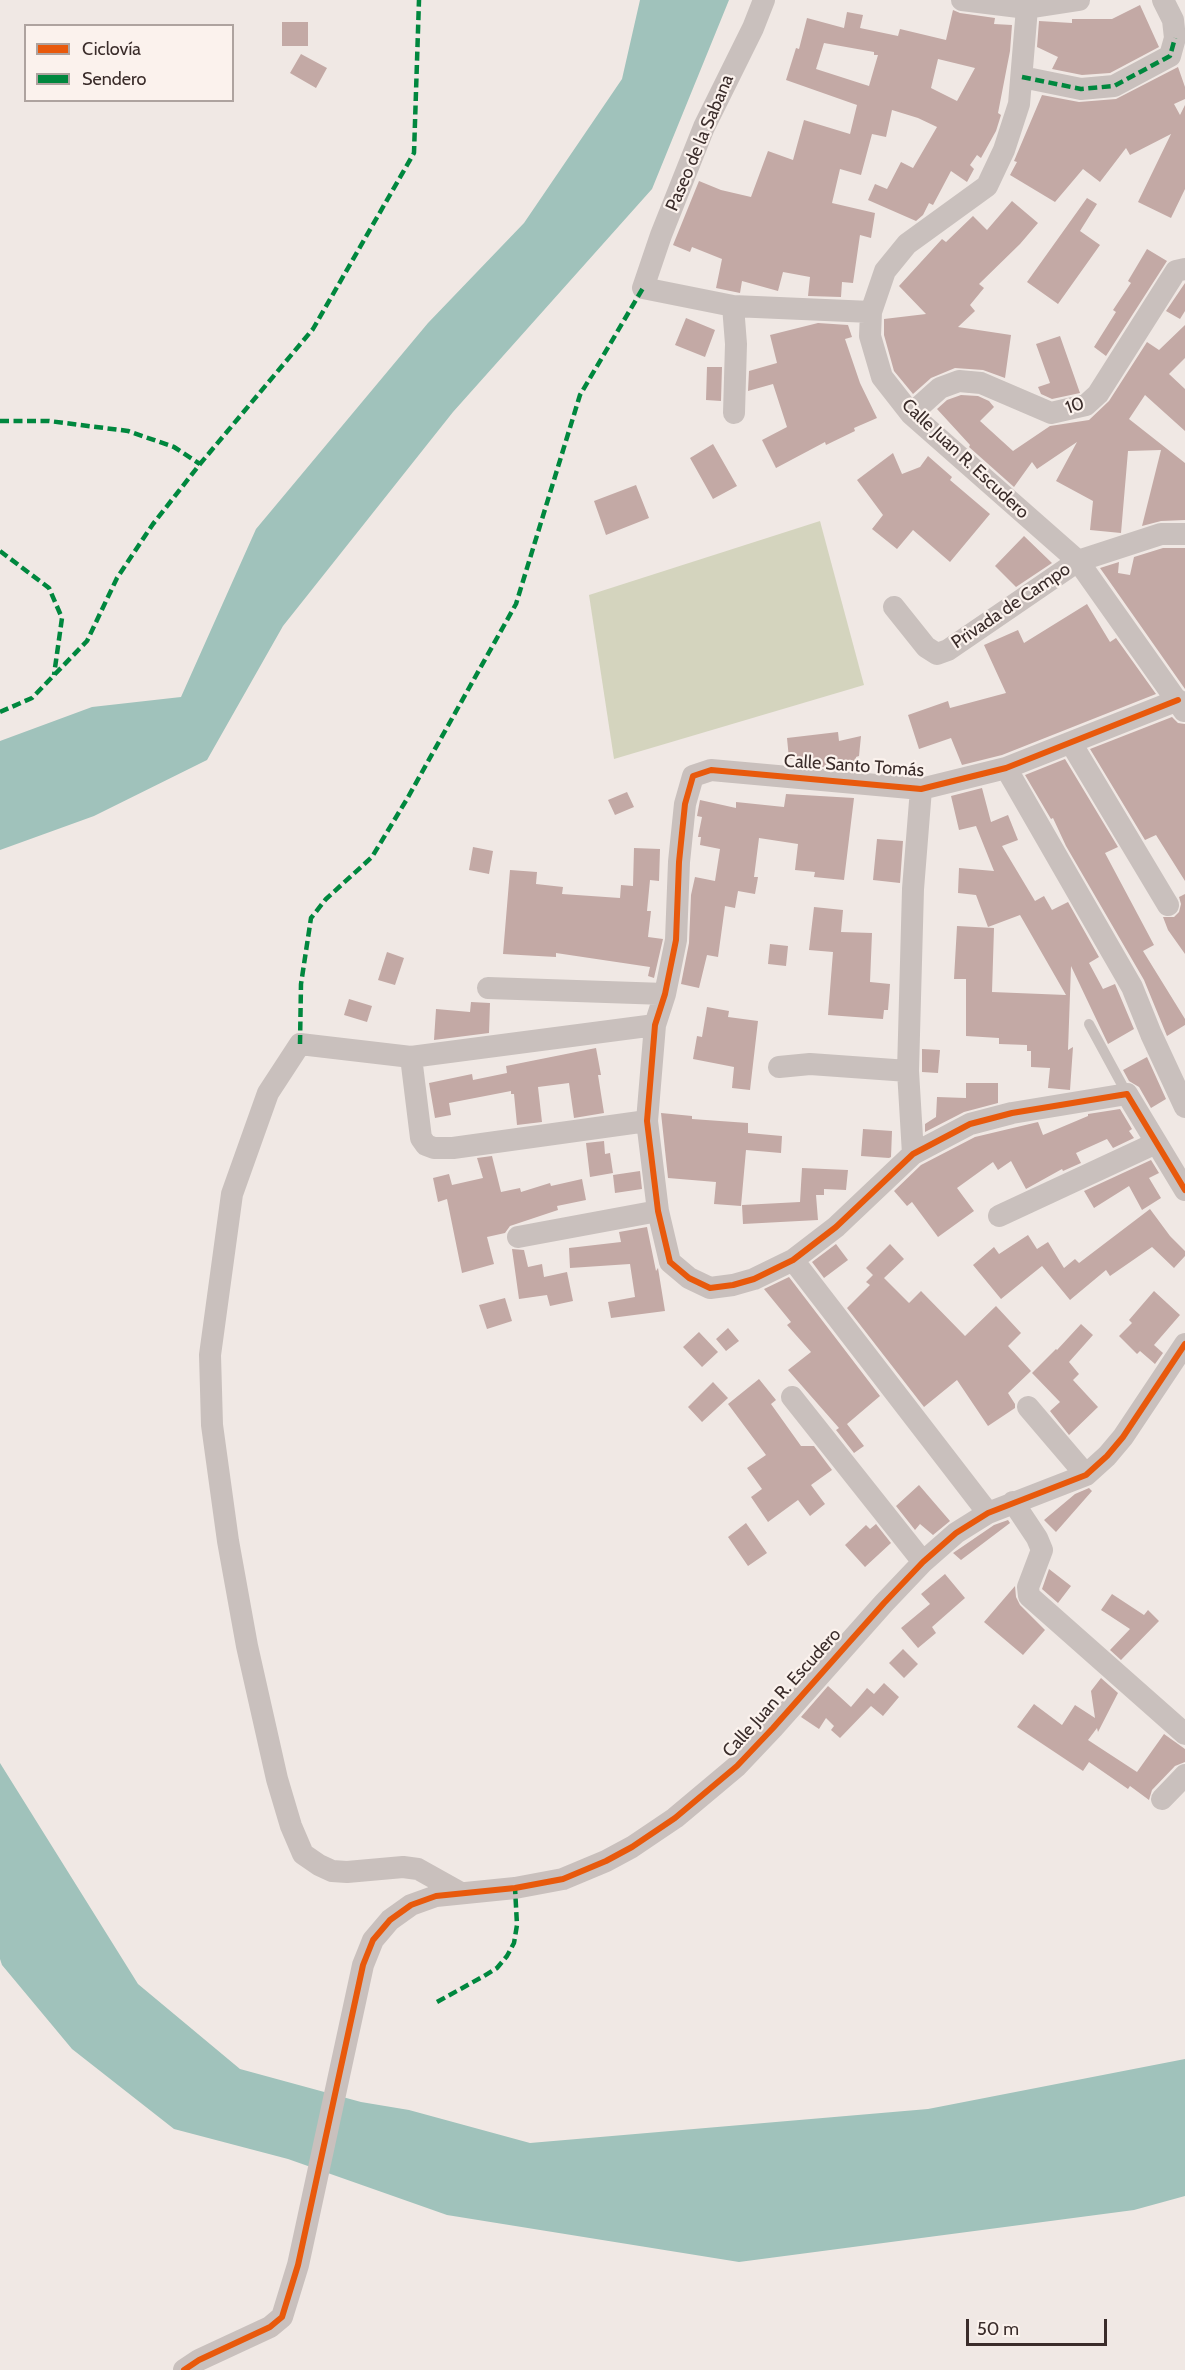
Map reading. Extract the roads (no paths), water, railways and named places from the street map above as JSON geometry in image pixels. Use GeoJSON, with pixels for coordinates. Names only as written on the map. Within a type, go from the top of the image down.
{"type":"FeatureCollection","features":[{"type":"Feature","properties":{"kind":"street","name":"Paseo de la Sabana"},"geometry":{"type":"LineString","coordinates":[[733,306],[643,288],[661,235],[704,127],[753,28],[764,0]]}},
{"type":"Feature","properties":{"kind":"street"},"geometry":{"type":"LineString","coordinates":[[962,0],[1027,4],[1079,0]]}},
{"type":"Feature","properties":{"kind":"street"},"geometry":{"type":"LineString","coordinates":[[1022,77],[1081,89],[1114,86],[1170,56],[1180,36],[1163,0]]}},
{"type":"Feature","properties":{"kind":"street","name":"Calle Juan R. Escudero"},"geometry":{"type":"LineString","coordinates":[[1027,4],[1019,104],[1007,141],[987,186],[907,244],[885,271],[871,312],[870,336],[882,376],[911,414],[1078,561],[1181,706]]}},
{"type":"Feature","properties":{"kind":"street","name":"10"},"geometry":{"type":"LineString","coordinates":[[911,414],[940,388],[960,381],[981,383],[1051,413],[1086,405],[1098,394],[1176,271],[1185,269]]}},
{"type":"Feature","properties":{"kind":"street"},"geometry":{"type":"LineString","coordinates":[[734,413],[736,344],[733,306],[871,312]]}},
{"type":"Feature","properties":{"kind":"street"},"geometry":{"type":"LineString","coordinates":[[1078,561],[1161,534],[1185,534]]}},
{"type":"Feature","properties":{"kind":"street","name":"Privada de Campo"},"geometry":{"type":"LineString","coordinates":[[894,607],[926,647],[937,654],[948,650],[1078,561]]}},
{"type":"Feature","properties":{"kind":"street","name":"Calle Santo Tomás"},"geometry":{"type":"LineString","coordinates":[[665,994],[676,940],[679,862],[686,804],[693,776],[711,770],[921,789],[1006,768],[1071,743],[1181,706]]}},
{"type":"Feature","properties":{"kind":"street"},"geometry":{"type":"LineString","coordinates":[[1071,743],[1168,905]]}},
{"type":"Feature","properties":{"kind":"street"},"geometry":{"type":"LineString","coordinates":[[1006,768],[1132,987],[1185,1107]]}},
{"type":"Feature","properties":{"kind":"street"},"geometry":{"type":"LineString","coordinates":[[913,1154],[908,1071],[913,889],[921,789]]}},
{"type":"Feature","properties":{"kind":"street"},"geometry":{"type":"LineString","coordinates":[[488,988],[665,994],[655,1025],[647,1121],[658,1211],[670,1262],[689,1278],[710,1288],[754,1280],[792,1260],[836,1227],[913,1154],[970,1124],[1012,1113],[1127,1094],[1185,1190]]}},
{"type":"Feature","properties":{"kind":"street"},"geometry":{"type":"LineString","coordinates":[[461,1893],[418,1869],[403,1867],[347,1872],[332,1871],[318,1865],[303,1854],[291,1826],[277,1779],[247,1646],[228,1541],[212,1425],[210,1355],[232,1194],[268,1093],[300,1044],[411,1057],[655,1025]]}},
{"type":"Feature","properties":{"kind":"street"},"geometry":{"type":"LineString","coordinates":[[411,1057],[421,1138],[426,1145],[434,1148],[453,1148],[647,1121]]}},
{"type":"Feature","properties":{"kind":"street"},"geometry":{"type":"LineString","coordinates":[[779,1067],[810,1064],[908,1071]]}},
{"type":"Feature","properties":{"kind":"street"},"geometry":{"type":"LineString","coordinates":[[999,1216],[1156,1143]]}},
{"type":"Feature","properties":{"kind":"street"},"geometry":{"type":"LineString","coordinates":[[518,1237],[658,1211]]}},
{"type":"Feature","properties":{"kind":"street"},"geometry":{"type":"LineString","coordinates":[[792,1260],[988,1513]]}},
{"type":"Feature","properties":{"kind":"street","name":"Calle Juan R. Escudero"},"geometry":{"type":"LineString","coordinates":[[184,2370],[199,2360],[270,2327],[282,2317],[298,2265],[358,1981],[367,1952],[374,1940],[401,1911],[422,1900],[461,1893],[515,1888],[562,1879],[624,1852],[675,1818],[737,1766],[884,1603],[923,1562],[956,1533],[988,1513],[1086,1475],[1107,1456],[1123,1437],[1185,1344]]}},
{"type":"Feature","properties":{"kind":"street"},"geometry":{"type":"LineString","coordinates":[[792,1397],[923,1562]]}},
{"type":"Feature","properties":{"kind":"street"},"geometry":{"type":"LineString","coordinates":[[1028,1407],[1086,1475]]}},
{"type":"Feature","properties":{"kind":"street"},"geometry":{"type":"LineString","coordinates":[[1013,1502],[1042,1550],[1028,1587],[1029,1596],[1185,1734]]}},
{"type":"Feature","properties":{"kind":"street"},"geometry":{"type":"LineString","coordinates":[[1162,1799],[1185,1775]]}},
{"type":"Feature","properties":{"kind":"lane"},"geometry":{"type":"LineString","coordinates":[[1089,1024],[1127,1094]]}},
{"type":"Feature","properties":{"kind":"water"},"geometry":{"type":"Polygon","coordinates":[[[640,0],[729,0],[652,189],[453,412],[283,626],[207,760],[94,816],[0,850],[0,741],[92,707],[181,697],[256,529],[428,323],[524,223],[622,79],[640,0]]]}},
{"type":"Feature","properties":{"kind":"water"},"geometry":{"type":"Polygon","coordinates":[[[0,1763],[138,1984],[240,2069],[361,2102],[409,2110],[530,2143],[928,2109],[1185,2059],[1185,2196],[1134,2210],[739,2262],[447,2215],[288,2159],[174,2129],[72,2049],[2,1965],[0,1959],[0,1763]]]}}]}
